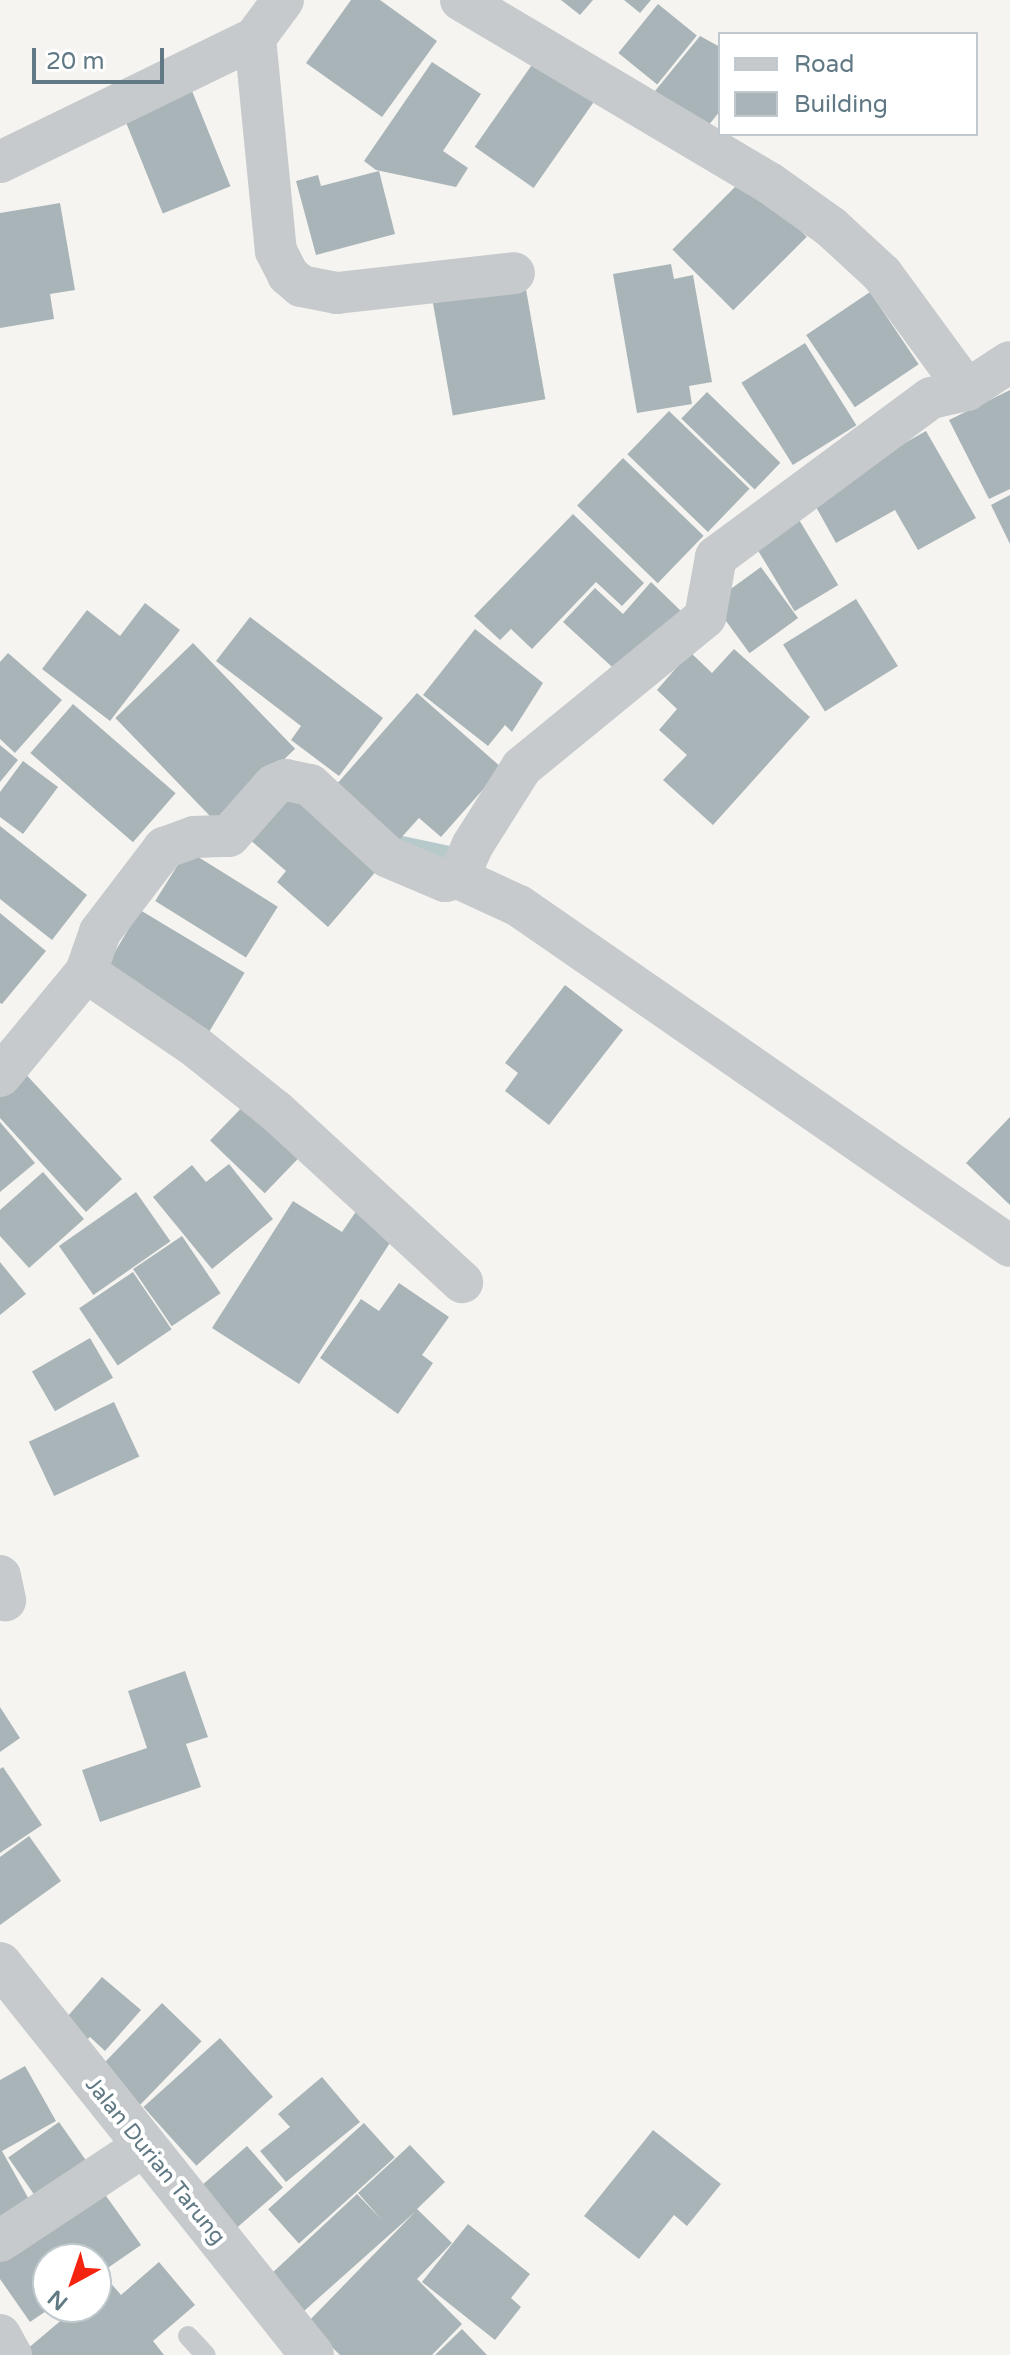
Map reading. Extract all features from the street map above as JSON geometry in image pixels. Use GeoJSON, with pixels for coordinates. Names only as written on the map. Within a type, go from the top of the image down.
{"type":"FeatureCollection","features":[{"type":"Feature","properties":{"kind":"street"},"geometry":{"type":"LineString","coordinates":[[0,162],[255,38],[283,0]]}},
{"type":"Feature","properties":{"kind":"street"},"geometry":{"type":"LineString","coordinates":[[461,0],[771,184],[831,227],[890,284],[967,390]]}},
{"type":"Feature","properties":{"kind":"street"},"geometry":{"type":"LineString","coordinates":[[255,38],[276,251],[288,275],[301,286],[337,293],[514,273]]}},
{"type":"Feature","properties":{"kind":"street"},"geometry":{"type":"LineString","coordinates":[[0,1076],[86,972],[100,932],[164,848],[194,837],[229,836],[274,785],[286,780],[310,785],[388,857],[445,881],[463,865],[522,767],[705,617],[712,606],[716,557],[931,398],[967,390],[1010,362]]}},
{"type":"Feature","properties":{"kind":"street"},"geometry":{"type":"LineString","coordinates":[[463,865],[1010,1246]]}},
{"type":"Feature","properties":{"kind":"street"},"geometry":{"type":"LineString","coordinates":[[86,972],[196,1047],[276,1111],[462,1282]]}},
{"type":"Feature","properties":{"kind":"street","name":"Jalan Durian Tarung"},"geometry":{"type":"LineString","coordinates":[[0,1964],[297,2349]]}},
{"type":"Feature","properties":{"kind":"street"},"geometry":{"type":"LineString","coordinates":[[0,2241],[142,2147]]}},
{"type":"Feature","properties":{"kind":"street"},"geometry":{"type":"LineString","coordinates":[[0,2335],[11,2355]]}},
{"type":"Feature","properties":{"kind":"lane"},"geometry":{"type":"LineString","coordinates":[[188,2336],[206,2355]]}},
{"type":"Feature","properties":{"kind":"building"},"geometry":{"type":"Polygon","coordinates":[[[351,0],[380,0],[437,41],[382,117],[306,63],[351,0]]]}},
{"type":"Feature","properties":{"kind":"building"},"geometry":{"type":"Polygon","coordinates":[[[561,0],[593,0],[580,15],[561,0]]]}},
{"type":"Feature","properties":{"kind":"building"},"geometry":{"type":"Polygon","coordinates":[[[624,0],[651,0],[640,13],[624,0]]]}},
{"type":"Feature","properties":{"kind":"building"},"geometry":{"type":"Polygon","coordinates":[[[658,4],[697,35],[657,84],[618,53],[658,4]]]}},
{"type":"Feature","properties":{"kind":"building"},"geometry":{"type":"Polygon","coordinates":[[[700,36],[718,46],[718,114],[704,131],[655,91],[700,36]]]}},
{"type":"Feature","properties":{"kind":"building"},"geometry":{"type":"Polygon","coordinates":[[[536,59],[595,100],[534,188],[475,147],[536,59]]]}},
{"type":"Feature","properties":{"kind":"building"},"geometry":{"type":"Polygon","coordinates":[[[432,62],[481,94],[443,151],[468,168],[456,187],[376,170],[364,161],[432,62]]]}},
{"type":"Feature","properties":{"kind":"building"},"geometry":{"type":"Polygon","coordinates":[[[190,86],[230,186],[163,213],[122,113],[190,86]]]}},
{"type":"Feature","properties":{"kind":"building"},"geometry":{"type":"Polygon","coordinates":[[[379,171],[395,234],[316,255],[296,181],[318,175],[321,186],[379,171]]]}},
{"type":"Feature","properties":{"kind":"building"},"geometry":{"type":"Polygon","coordinates":[[[746,176],[807,237],[733,310],[672,250],[746,176]]]}},
{"type":"Feature","properties":{"kind":"building"},"geometry":{"type":"Polygon","coordinates":[[[60,203],[75,290],[50,294],[54,319],[0,328],[0,213],[60,203]]]}},
{"type":"Feature","properties":{"kind":"building"},"geometry":{"type":"Polygon","coordinates":[[[671,264],[674,279],[693,275],[712,382],[689,386],[692,404],[637,413],[613,274],[671,264]]]}},
{"type":"Feature","properties":{"kind":"building"},"geometry":{"type":"Polygon","coordinates":[[[524,278],[545,399],[453,415],[431,294],[524,278]]]}},
{"type":"Feature","properties":{"kind":"building"},"geometry":{"type":"Polygon","coordinates":[[[870,292],[919,364],[855,407],[806,335],[870,292]]]}},
{"type":"Feature","properties":{"kind":"building"},"geometry":{"type":"Polygon","coordinates":[[[805,343],[856,425],[793,465],[741,383],[805,343]]]}},
{"type":"Feature","properties":{"kind":"building"},"geometry":{"type":"Polygon","coordinates":[[[1010,390],[1010,489],[989,499],[949,420],[1010,390]]]}},
{"type":"Feature","properties":{"kind":"building"},"geometry":{"type":"Polygon","coordinates":[[[707,392],[780,463],[755,489],[681,419],[707,392]]]}},
{"type":"Feature","properties":{"kind":"building"},"geometry":{"type":"Polygon","coordinates":[[[669,411],[750,489],[708,532],[627,454],[669,411]]]}},
{"type":"Feature","properties":{"kind":"building"},"geometry":{"type":"Polygon","coordinates":[[[926,431],[976,518],[918,550],[895,510],[836,543],[810,496],[926,431]]]}},
{"type":"Feature","properties":{"kind":"building"},"geometry":{"type":"Polygon","coordinates":[[[623,458],[704,536],[658,583],[577,505],[623,458]]]}},
{"type":"Feature","properties":{"kind":"building"},"geometry":{"type":"Polygon","coordinates":[[[1010,495],[1010,544],[991,505],[1010,495]]]}},
{"type":"Feature","properties":{"kind":"building"},"geometry":{"type":"Polygon","coordinates":[[[795,513],[838,585],[795,611],[751,539],[795,513]]]}},
{"type":"Feature","properties":{"kind":"building"},"geometry":{"type":"Polygon","coordinates":[[[573,514],[644,583],[622,606],[596,582],[532,649],[511,629],[500,640],[474,616],[573,514]]]}},
{"type":"Feature","properties":{"kind":"building"},"geometry":{"type":"Polygon","coordinates":[[[761,567],[798,618],[749,653],[712,602],[761,567]]]}},
{"type":"Feature","properties":{"kind":"building"},"geometry":{"type":"Polygon","coordinates":[[[651,582],[681,611],[622,676],[563,622],[595,588],[623,614],[651,582]]]}},
{"type":"Feature","properties":{"kind":"building"},"geometry":{"type":"Polygon","coordinates":[[[856,599],[898,666],[825,712],[783,645],[856,599]]]}},
{"type":"Feature","properties":{"kind":"building"},"geometry":{"type":"Polygon","coordinates":[[[145,603],[180,630],[110,721],[42,669],[87,610],[120,636],[145,603]]]}},
{"type":"Feature","properties":{"kind":"building"},"geometry":{"type":"Polygon","coordinates":[[[250,617],[383,718],[339,776],[291,740],[301,726],[216,661],[250,617]]]}},
{"type":"Feature","properties":{"kind":"building"},"geometry":{"type":"Polygon","coordinates":[[[475,629],[543,683],[512,732],[505,725],[488,746],[423,695],[475,629]]]}},
{"type":"Feature","properties":{"kind":"building"},"geometry":{"type":"Polygon","coordinates":[[[193,643],[295,749],[217,824],[115,718],[193,643]]]}},
{"type":"Feature","properties":{"kind":"building"},"geometry":{"type":"Polygon","coordinates":[[[734,649],[810,717],[713,825],[663,780],[687,755],[659,730],[677,709],[657,690],[690,652],[712,673],[734,649]]]}},
{"type":"Feature","properties":{"kind":"building"},"geometry":{"type":"Polygon","coordinates":[[[8,653],[62,700],[15,753],[0,739],[0,662],[8,653]]]}},
{"type":"Feature","properties":{"kind":"building"},"geometry":{"type":"Polygon","coordinates":[[[417,693],[502,768],[441,837],[419,818],[399,840],[336,785],[417,693]]]}},
{"type":"Feature","properties":{"kind":"building"},"geometry":{"type":"Polygon","coordinates":[[[73,704],[176,793],[133,842],[30,753],[73,704]]]}},
{"type":"Feature","properties":{"kind":"building"},"geometry":{"type":"Polygon","coordinates":[[[0,745],[18,760],[0,782],[0,745]]]}},
{"type":"Feature","properties":{"kind":"building"},"geometry":{"type":"Polygon","coordinates":[[[23,761],[58,787],[23,834],[0,817],[0,792],[23,761]]]}},
{"type":"Feature","properties":{"kind":"building"},"geometry":{"type":"Polygon","coordinates":[[[289,790],[378,869],[328,927],[277,882],[286,871],[248,838],[289,790]]]}},
{"type":"Feature","properties":{"kind":"building"},"geometry":{"type":"Polygon","coordinates":[[[0,826],[87,895],[52,940],[0,899],[0,826]]]}},
{"type":"Feature","properties":{"kind":"building"},"geometry":{"type":"Polygon","coordinates":[[[187,850],[278,907],[246,958],[155,901],[187,850]]]}},
{"type":"Feature","properties":{"kind":"building"},"geometry":{"type":"Polygon","coordinates":[[[140,910],[245,973],[206,1036],[102,973],[140,910]]]}},
{"type":"Feature","properties":{"kind":"building"},"geometry":{"type":"Polygon","coordinates":[[[0,913],[46,951],[2,1004],[0,1003],[0,913]]]}},
{"type":"Feature","properties":{"kind":"building"},"geometry":{"type":"Polygon","coordinates":[[[565,985],[623,1030],[549,1125],[505,1091],[518,1073],[505,1063],[565,985]]]}},
{"type":"Feature","properties":{"kind":"building"},"geometry":{"type":"Polygon","coordinates":[[[22,1070],[122,1179],[86,1212],[0,1118],[0,1090],[22,1070]]]}},
{"type":"Feature","properties":{"kind":"building"},"geometry":{"type":"Polygon","coordinates":[[[251,1098],[306,1151],[265,1193],[210,1140],[251,1098]]]}},
{"type":"Feature","properties":{"kind":"building"},"geometry":{"type":"Polygon","coordinates":[[[1010,1117],[1010,1205],[966,1163],[1010,1117]]]}},
{"type":"Feature","properties":{"kind":"building"},"geometry":{"type":"Polygon","coordinates":[[[0,1122],[35,1163],[0,1192],[0,1122]]]}},
{"type":"Feature","properties":{"kind":"building"},"geometry":{"type":"Polygon","coordinates":[[[229,1164],[273,1219],[212,1269],[153,1197],[192,1165],[206,1182],[229,1164]]]}},
{"type":"Feature","properties":{"kind":"building"},"geometry":{"type":"Polygon","coordinates":[[[43,1172],[84,1219],[29,1268],[0,1236],[0,1210],[43,1172]]]}},
{"type":"Feature","properties":{"kind":"building"},"geometry":{"type":"Polygon","coordinates":[[[136,1192],[170,1241],[93,1295],[59,1246],[136,1192]]]}},
{"type":"Feature","properties":{"kind":"building"},"geometry":{"type":"Polygon","coordinates":[[[293,1201],[342,1232],[357,1210],[395,1235],[299,1384],[212,1328],[293,1201]]]}},
{"type":"Feature","properties":{"kind":"building"},"geometry":{"type":"Polygon","coordinates":[[[182,1236],[221,1293],[172,1326],[133,1269],[182,1236]]]}},
{"type":"Feature","properties":{"kind":"building"},"geometry":{"type":"Polygon","coordinates":[[[0,1262],[26,1294],[0,1315],[0,1262]]]}},
{"type":"Feature","properties":{"kind":"building"},"geometry":{"type":"Polygon","coordinates":[[[133,1272],[172,1329],[118,1366],[79,1308],[133,1272]]]}},
{"type":"Feature","properties":{"kind":"building"},"geometry":{"type":"Polygon","coordinates":[[[399,1283],[449,1317],[422,1355],[433,1363],[398,1414],[320,1358],[361,1299],[379,1311],[399,1283]]]}},
{"type":"Feature","properties":{"kind":"building"},"geometry":{"type":"Polygon","coordinates":[[[90,1338],[113,1378],[55,1411],[32,1372],[90,1338]]]}},
{"type":"Feature","properties":{"kind":"building"},"geometry":{"type":"Polygon","coordinates":[[[114,1402],[139,1456],[54,1496],[29,1442],[114,1402]]]}},
{"type":"Feature","properties":{"kind":"building"},"geometry":{"type":"Polygon","coordinates":[[[185,1671],[208,1737],[186,1744],[201,1787],[100,1822],[82,1770],[147,1748],[128,1691],[185,1671]]]}},
{"type":"Feature","properties":{"kind":"building"},"geometry":{"type":"Polygon","coordinates":[[[0,1707],[20,1738],[0,1752],[0,1707]]]}},
{"type":"Feature","properties":{"kind":"building"},"geometry":{"type":"Polygon","coordinates":[[[3,1767],[42,1825],[0,1853],[0,1769],[3,1767]]]}},
{"type":"Feature","properties":{"kind":"building"},"geometry":{"type":"Polygon","coordinates":[[[29,1836],[61,1881],[0,1925],[0,1857],[29,1836]]]}},
{"type":"Feature","properties":{"kind":"building"},"geometry":{"type":"Polygon","coordinates":[[[102,1977],[141,2010],[105,2051],[90,2037],[82,2045],[60,2025],[102,1977]]]}},
{"type":"Feature","properties":{"kind":"building"},"geometry":{"type":"Polygon","coordinates":[[[162,2003],[202,2041],[139,2106],[99,2068],[162,2003]]]}},
{"type":"Feature","properties":{"kind":"building"},"geometry":{"type":"Polygon","coordinates":[[[220,2038],[273,2097],[196,2166],[143,2107],[220,2038]]]}},
{"type":"Feature","properties":{"kind":"building"},"geometry":{"type":"Polygon","coordinates":[[[25,2066],[56,2121],[2,2151],[36,2212],[0,2232],[0,2080],[25,2066]]]}},
{"type":"Feature","properties":{"kind":"building"},"geometry":{"type":"Polygon","coordinates":[[[322,2077],[360,2122],[286,2182],[260,2151],[290,2127],[278,2114],[322,2077]]]}},
{"type":"Feature","properties":{"kind":"building"},"geometry":{"type":"Polygon","coordinates":[[[59,2122],[88,2164],[37,2199],[8,2158],[59,2122]]]}},
{"type":"Feature","properties":{"kind":"building"},"geometry":{"type":"Polygon","coordinates":[[[364,2123],[395,2157],[299,2244],[268,2209],[364,2123]]]}},
{"type":"Feature","properties":{"kind":"building"},"geometry":{"type":"Polygon","coordinates":[[[653,2130],[721,2184],[687,2226],[674,2215],[639,2259],[584,2216],[653,2130]]]}},
{"type":"Feature","properties":{"kind":"building"},"geometry":{"type":"Polygon","coordinates":[[[410,2145],[445,2182],[417,2209],[452,2243],[417,2279],[462,2324],[432,2355],[340,2355],[307,2323],[415,2212],[304,2311],[270,2275],[357,2194],[382,2220],[358,2193],[410,2145]]]}},
{"type":"Feature","properties":{"kind":"building"},"geometry":{"type":"Polygon","coordinates":[[[247,2146],[283,2188],[236,2228],[200,2187],[247,2146]]]}},
{"type":"Feature","properties":{"kind":"building"},"geometry":{"type":"Polygon","coordinates":[[[99,2186],[141,2245],[112,2265],[112,2243],[32,2243],[30,2322],[0,2279],[0,2255],[99,2186]]]}},
{"type":"Feature","properties":{"kind":"building"},"geometry":{"type":"Polygon","coordinates":[[[468,2224],[530,2274],[511,2298],[521,2307],[495,2340],[422,2282],[468,2224]]]}},
{"type":"Feature","properties":{"kind":"building"},"geometry":{"type":"Polygon","coordinates":[[[159,2262],[195,2305],[153,2341],[164,2355],[20,2355],[58,2323],[112,2323],[112,2285],[121,2295],[159,2262]]]}},
{"type":"Feature","properties":{"kind":"building"},"geometry":{"type":"Polygon","coordinates":[[[462,2329],[487,2355],[435,2355],[462,2329]]]}},
{"type":"Feature","properties":{"kind":"waterway"},"geometry":{"type":"LineString","coordinates":[[398,842],[463,856]]}}]}
